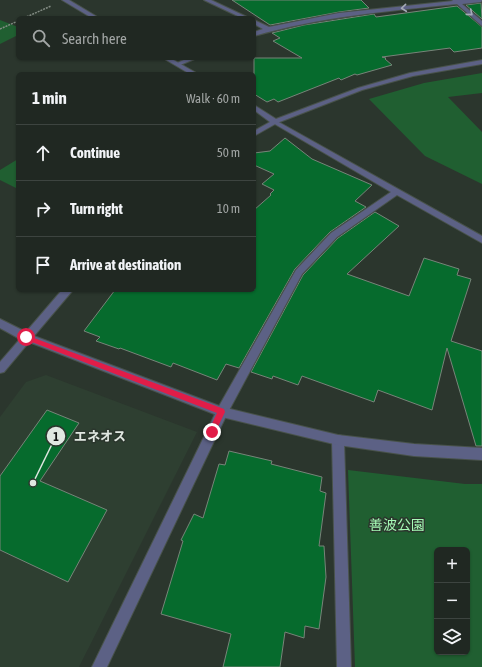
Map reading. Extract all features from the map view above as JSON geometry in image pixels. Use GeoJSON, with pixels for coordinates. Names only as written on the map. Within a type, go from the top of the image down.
{"type":"FeatureCollection","features":[{"type":"Feature","properties":{"kind":"street"},"geometry":{"type":"LineString","coordinates":[[65,0],[93,16]]}},
{"type":"Feature","properties":{"kind":"street"},"geometry":{"type":"LineString","coordinates":[[207,0],[242,16]]}},
{"type":"Feature","properties":{"kind":"street"},"geometry":{"type":"LineString","coordinates":[[256,33],[268,29],[338,15],[456,1],[482,0]]}},
{"type":"Feature","properties":{"kind":"street"},"geometry":{"type":"LineString","coordinates":[[456,1],[482,24]]}},
{"type":"Feature","properties":{"kind":"street"},"geometry":{"type":"LineString","coordinates":[[256,23],[268,29]]}},
{"type":"Feature","properties":{"kind":"street"},"geometry":{"type":"LineString","coordinates":[[170,60],[192,72]]}},
{"type":"Feature","properties":{"kind":"street"},"geometry":{"type":"LineString","coordinates":[[178,64],[189,60]]}},
{"type":"Feature","properties":{"kind":"street"},"geometry":{"type":"LineString","coordinates":[[256,133],[275,122],[368,87],[412,74],[482,62]]}},
{"type":"Feature","properties":{"kind":"street"},"geometry":{"type":"LineString","coordinates":[[256,108],[275,122],[332,153],[396,192],[482,240]]}},
{"type":"Feature","properties":{"kind":"street"},"geometry":{"type":"LineString","coordinates":[[103,666],[222,412],[299,272],[334,236],[396,192]]}},
{"type":"Feature","properties":{"kind":"street"},"geometry":{"type":"LineString","coordinates":[[0,369],[66,292]]}},
{"type":"Feature","properties":{"kind":"street"},"geometry":{"type":"LineString","coordinates":[[0,323],[26,337],[222,412],[338,440],[414,450],[482,454]]}},
{"type":"Feature","properties":{"kind":"street"},"geometry":{"type":"LineString","coordinates":[[338,440],[344,667]]}},
{"type":"Feature","properties":{"kind":"path"},"geometry":{"type":"LineString","coordinates":[[28,16],[56,3]]}},
{"type":"Feature","properties":{"kind":"path"},"geometry":{"type":"LineString","coordinates":[[0,29],[16,22]]}},
{"type":"Feature","properties":{"kind":"shaded area"},"geometry":{"type":"Polygon","coordinates":[[[46,375],[197,432],[79,667],[0,667],[0,417],[26,382],[46,375]]]}},
{"type":"Feature","properties":{"kind":"green space"},"geometry":{"type":"Polygon","coordinates":[[[0,20],[16,26],[16,36],[0,44],[0,20]]]}},
{"type":"Feature","properties":{"kind":"green space"},"geometry":{"type":"Polygon","coordinates":[[[482,73],[482,93],[448,97],[482,132],[482,184],[425,156],[369,99],[424,83],[482,73]]]}},
{"type":"Feature","properties":{"kind":"green space"},"geometry":{"type":"Polygon","coordinates":[[[16,160],[16,188],[0,180],[0,170],[16,160]]]}},
{"type":"Feature","properties":{"kind":"green space","name":"善波公園"},"geometry":{"type":"Polygon","coordinates":[[[348,470],[465,484],[482,484],[482,667],[355,667],[348,470]]]}},
{"type":"Feature","properties":{"kind":"building"},"geometry":{"type":"Polygon","coordinates":[[[232,0],[361,0],[369,8],[270,25],[232,0]]]}},
{"type":"Feature","properties":{"kind":"building"},"geometry":{"type":"Polygon","coordinates":[[[481,3],[482,19],[466,5],[481,3]]]}},
{"type":"Feature","properties":{"kind":"building"},"geometry":{"type":"Polygon","coordinates":[[[457,6],[482,27],[482,48],[454,52],[450,48],[382,57],[386,58],[385,59],[392,65],[357,75],[355,74],[341,80],[339,78],[278,102],[274,99],[267,102],[256,95],[256,72],[254,72],[254,60],[256,60],[256,58],[302,58],[273,41],[280,38],[272,33],[304,25],[374,14],[376,17],[457,6]]]}},
{"type":"Feature","properties":{"kind":"building"},"geometry":{"type":"Polygon","coordinates":[[[285,138],[312,159],[372,185],[355,201],[366,207],[330,232],[295,269],[239,368],[226,364],[217,380],[173,363],[171,367],[120,348],[119,349],[96,341],[100,337],[84,331],[113,292],[256,292],[256,208],[271,195],[270,194],[274,190],[262,184],[274,174],[256,166],[256,153],[270,151],[285,138]]]}},
{"type":"Feature","properties":{"kind":"building"},"geometry":{"type":"Polygon","coordinates":[[[375,212],[399,226],[347,274],[409,296],[424,258],[459,269],[457,275],[471,279],[451,341],[482,351],[482,446],[476,446],[447,348],[432,410],[378,390],[374,402],[302,376],[298,385],[273,376],[272,379],[251,372],[303,275],[338,238],[375,212]]]}},
{"type":"Feature","properties":{"kind":"building"},"geometry":{"type":"Polygon","coordinates":[[[47,410],[79,423],[40,481],[107,510],[68,582],[0,550],[0,476],[47,410]]]}},
{"type":"Feature","properties":{"kind":"building"},"geometry":{"type":"Polygon","coordinates":[[[229,451],[272,461],[271,464],[322,477],[320,491],[326,493],[319,546],[324,546],[326,577],[319,629],[305,626],[304,638],[285,632],[280,667],[223,667],[231,634],[161,614],[183,541],[181,540],[194,514],[203,518],[219,464],[225,465],[229,451]]]}},
{"type":"Feature","properties":{"kind":"place","name":"エネオス"},"geometry":{"type":"Point","coordinates":[33,483]}},
{"type":"Feature","properties":{"kind":"route"},"geometry":{"type":"LineString","coordinates":[[26,337],[222,412],[212,432]]}}]}
